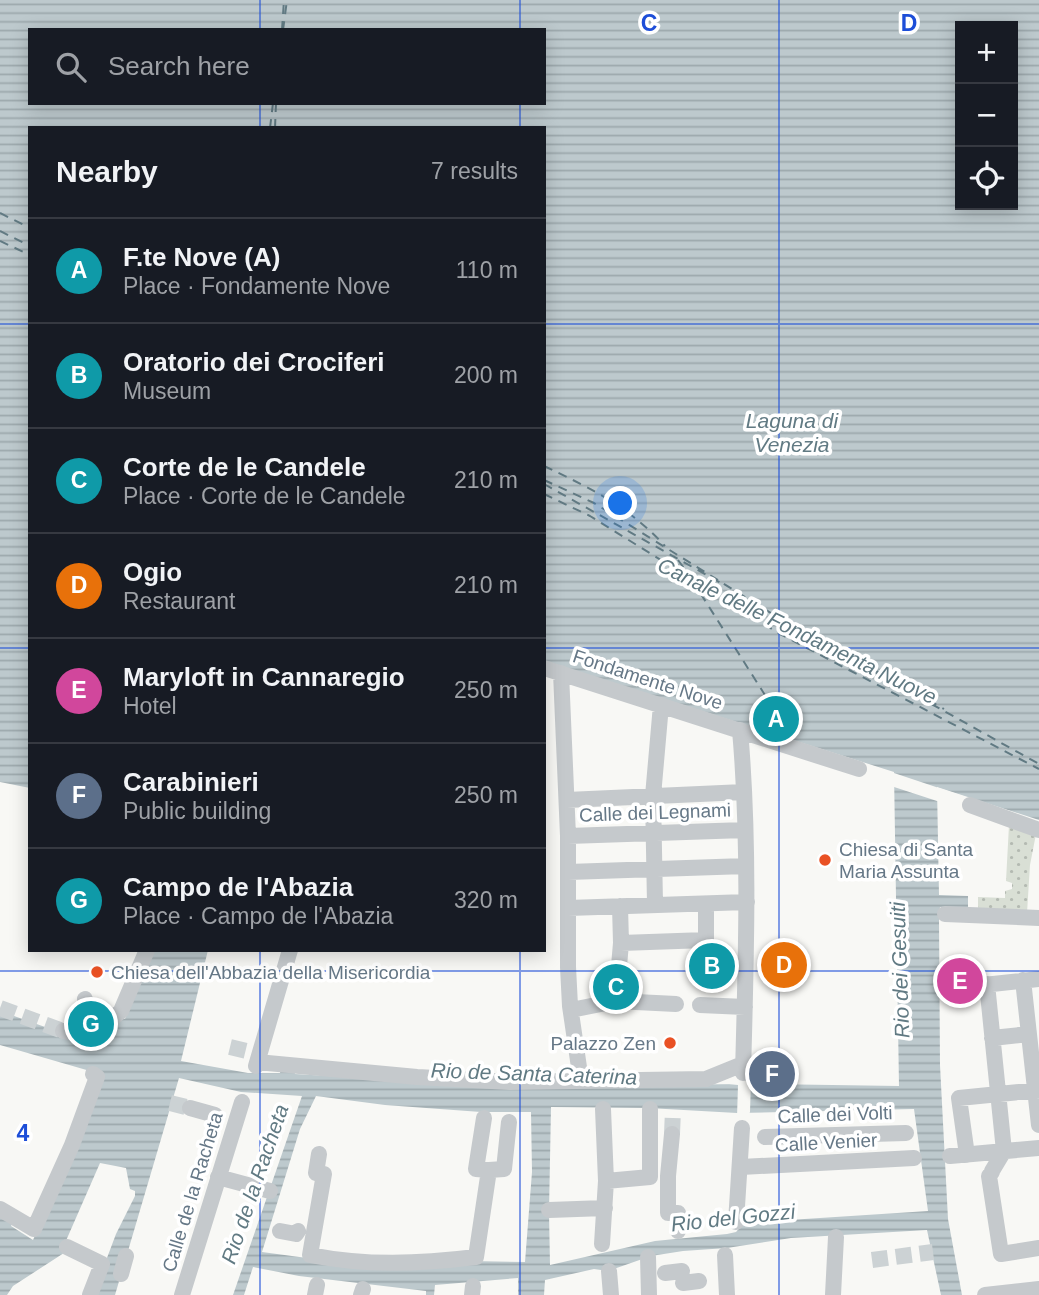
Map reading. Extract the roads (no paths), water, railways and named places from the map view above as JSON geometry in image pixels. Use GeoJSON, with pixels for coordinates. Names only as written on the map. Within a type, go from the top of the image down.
{"type":"FeatureCollection","features":[{"type":"Feature","properties":{"kind":"street","name":"Fondamente Nove"},"geometry":{"type":"LineString","coordinates":[[546,669],[859,769]]}},
{"type":"Feature","properties":{"kind":"street"},"geometry":{"type":"LineString","coordinates":[[561,673],[564,792],[567,800],[568,836],[570,1008],[581,1081]]}},
{"type":"Feature","properties":{"kind":"street"},"geometry":{"type":"LineString","coordinates":[[656,904],[653,796],[661,705]]}},
{"type":"Feature","properties":{"kind":"street"},"geometry":{"type":"LineString","coordinates":[[289,952],[256,1064],[489,1081],[706,1079],[743,1068],[747,902],[740,730]]}},
{"type":"Feature","properties":{"kind":"street"},"geometry":{"type":"LineString","coordinates":[[567,800],[744,792]]}},
{"type":"Feature","properties":{"kind":"street"},"geometry":{"type":"LineString","coordinates":[[970,805],[1039,830]]}},
{"type":"Feature","properties":{"kind":"street","name":"Calle dei Legnami"},"geometry":{"type":"LineString","coordinates":[[568,836],[745,834]]}},
{"type":"Feature","properties":{"kind":"street"},"geometry":{"type":"LineString","coordinates":[[568,872],[746,866]]}},
{"type":"Feature","properties":{"kind":"street"},"geometry":{"type":"LineString","coordinates":[[568,908],[747,902]]}},
{"type":"Feature","properties":{"kind":"street"},"geometry":{"type":"LineString","coordinates":[[621,943],[706,940],[711,903]]}},
{"type":"Feature","properties":{"kind":"street"},"geometry":{"type":"LineString","coordinates":[[616,1001],[621,943],[620,906]]}},
{"type":"Feature","properties":{"kind":"street"},"geometry":{"type":"LineString","coordinates":[[945,914],[1039,918]]}},
{"type":"Feature","properties":{"kind":"street"},"geometry":{"type":"LineString","coordinates":[[63,1031],[105,1035],[113,1018],[118,1015],[146,952]]}},
{"type":"Feature","properties":{"kind":"street"},"geometry":{"type":"LineString","coordinates":[[946,989],[1031,979],[1029,1034],[1039,1125]]}},
{"type":"Feature","properties":{"kind":"street"},"geometry":{"type":"LineString","coordinates":[[987,984],[1004,1151],[989,1176],[1000,1254],[1039,1248]]}},
{"type":"Feature","properties":{"kind":"street"},"geometry":{"type":"LineString","coordinates":[[85,999],[88,1014],[99,1033]]}},
{"type":"Feature","properties":{"kind":"street"},"geometry":{"type":"LineString","coordinates":[[570,1008],[616,1001],[676,1004]]}},
{"type":"Feature","properties":{"kind":"street"},"geometry":{"type":"LineString","coordinates":[[700,1005],[745,1007]]}},
{"type":"Feature","properties":{"kind":"street"},"geometry":{"type":"LineString","coordinates":[[992,1038],[1029,1034]]}},
{"type":"Feature","properties":{"kind":"street"},"geometry":{"type":"LineString","coordinates":[[0,1209],[34,1229],[72,1145],[97,1077],[93,1074]]}},
{"type":"Feature","properties":{"kind":"street"},"geometry":{"type":"LineString","coordinates":[[967,1154],[959,1098],[1037,1090]]}},
{"type":"Feature","properties":{"kind":"street","name":"Calle de la Racheta"},"geometry":{"type":"LineString","coordinates":[[182,1295],[242,1102]]}},
{"type":"Feature","properties":{"kind":"street"},"geometry":{"type":"LineString","coordinates":[[190,1108],[215,1115]]}},
{"type":"Feature","properties":{"kind":"street"},"geometry":{"type":"LineString","coordinates":[[602,1244],[606,1181],[603,1109]]}},
{"type":"Feature","properties":{"kind":"street"},"geometry":{"type":"LineString","coordinates":[[650,1109],[650,1177]]}},
{"type":"Feature","properties":{"kind":"street"},"geometry":{"type":"LineString","coordinates":[[484,1118],[476,1170],[505,1169],[509,1122]]}},
{"type":"Feature","properties":{"kind":"street","name":"Calle dei Volti"},"geometry":{"type":"LineString","coordinates":[[765,1137],[906,1133]]}},
{"type":"Feature","properties":{"kind":"street"},"geometry":{"type":"LineString","coordinates":[[673,1134],[668,1177],[668,1213],[678,1213],[678,1231]]}},
{"type":"Feature","properties":{"kind":"street"},"geometry":{"type":"LineString","coordinates":[[736,1222],[744,1135]]}},
{"type":"Feature","properties":{"kind":"street"},"geometry":{"type":"LineString","coordinates":[[950,1156],[1039,1148]]}},
{"type":"Feature","properties":{"kind":"street"},"geometry":{"type":"LineString","coordinates":[[319,1154],[316,1173],[324,1174],[309,1227],[310,1255],[343,1260],[420,1264],[475,1257],[489,1170]]}},
{"type":"Feature","properties":{"kind":"street","name":"Calle Venier"},"geometry":{"type":"LineString","coordinates":[[741,1167],[914,1158]]}},
{"type":"Feature","properties":{"kind":"street"},"geometry":{"type":"LineString","coordinates":[[218,1177],[270,1191]]}},
{"type":"Feature","properties":{"kind":"street"},"geometry":{"type":"LineString","coordinates":[[606,1181],[668,1177]]}},
{"type":"Feature","properties":{"kind":"street"},"geometry":{"type":"LineString","coordinates":[[549,1210],[605,1208]]}},
{"type":"Feature","properties":{"kind":"street"},"geometry":{"type":"LineString","coordinates":[[280,1231],[296,1234],[309,1227]]}},
{"type":"Feature","properties":{"kind":"street"},"geometry":{"type":"LineString","coordinates":[[833,1295],[836,1237]]}},
{"type":"Feature","properties":{"kind":"street"},"geometry":{"type":"LineString","coordinates":[[67,1247],[102,1264],[90,1295]]}},
{"type":"Feature","properties":{"kind":"street"},"geometry":{"type":"LineString","coordinates":[[725,1255],[727,1295]]}},
{"type":"Feature","properties":{"kind":"street"},"geometry":{"type":"LineString","coordinates":[[121,1274],[126,1256]]}},
{"type":"Feature","properties":{"kind":"street"},"geometry":{"type":"LineString","coordinates":[[648,1257],[649,1295]]}},
{"type":"Feature","properties":{"kind":"street"},"geometry":{"type":"LineString","coordinates":[[609,1271],[611,1295]]}},
{"type":"Feature","properties":{"kind":"street"},"geometry":{"type":"LineString","coordinates":[[665,1273],[688,1278]]}},
{"type":"Feature","properties":{"kind":"street"},"geometry":{"type":"LineString","coordinates":[[985,1295],[1039,1289]]}},
{"type":"Feature","properties":{"kind":"water","name":"Laguna di Venezia"},"geometry":{"type":"Polygon","coordinates":[[[0,0],[1039,0],[1039,820],[937,787],[939,895],[968,896],[968,909],[940,907],[939,918],[940,1065],[948,1219],[962,1295],[941,1295],[927,1230],[791,1238],[651,1256],[608,1271],[594,1269],[545,1280],[544,1295],[518,1295],[518,1278],[435,1285],[434,1295],[426,1295],[426,1291],[299,1276],[253,1267],[244,1295],[233,1295],[302,1096],[241,1092],[179,1078],[115,1295],[93,1295],[135,1191],[130,1189],[126,1168],[100,1163],[65,1243],[67,1251],[13,1286],[7,1295],[0,1295],[0,1215],[13,1222],[11,1226],[33,1240],[73,1152],[90,1071],[0,1045],[0,1011],[62,1033],[108,1045],[119,1017],[125,1019],[149,952],[208,952],[181,1061],[248,1073],[280,1073],[281,1069],[294,1070],[295,1074],[493,1086],[756,1084],[756,1080],[763,1080],[765,1084],[899,1086],[894,772],[546,662],[546,126],[28,126],[28,788],[0,782],[0,0]],[[316,1096],[300,1129],[262,1252],[307,1258],[525,1262],[532,1172],[531,1112],[481,1112],[385,1105],[316,1096]],[[551,1107],[550,1265],[655,1241],[727,1234],[736,1232],[744,1223],[928,1211],[914,1109],[737,1113],[648,1108],[551,1107]]]}},
{"type":"Feature","properties":{"kind":"tunnel"},"geometry":{"type":"LineString","coordinates":[[0,1008],[63,1031]]}},
{"type":"Feature","properties":{"kind":"tunnel"},"geometry":{"type":"LineString","coordinates":[[230,1047],[255,1053]]}},
{"type":"Feature","properties":{"kind":"tunnel"},"geometry":{"type":"LineString","coordinates":[[170,1103],[190,1108]]}},
{"type":"Feature","properties":{"kind":"tunnel"},"geometry":{"type":"LineString","coordinates":[[672,1134],[673,1110]]}},
{"type":"Feature","properties":{"kind":"tunnel"},"geometry":{"type":"LineString","coordinates":[[872,1260],[933,1252]]}},
{"type":"Feature","properties":{"kind":"place","name":"F.te Nove (A)"},"geometry":{"type":"Point","coordinates":[776,719]}},
{"type":"Feature","properties":{"kind":"place","name":"Chiesa di Santa Maria Assunta"},"geometry":{"type":"Point","coordinates":[825,860]}},
{"type":"Feature","properties":{"kind":"place","name":"Ogio"},"geometry":{"type":"Point","coordinates":[784,965]}},
{"type":"Feature","properties":{"kind":"place","name":"Oratorio dei Crociferi"},"geometry":{"type":"Point","coordinates":[712,966]}},
{"type":"Feature","properties":{"kind":"place","name":"Chiesa dell'Abbazia della Misericordia"},"geometry":{"type":"Point","coordinates":[97,972]}},
{"type":"Feature","properties":{"kind":"place","name":"Maryloft in Cannaregio"},"geometry":{"type":"Point","coordinates":[960,981]}},
{"type":"Feature","properties":{"kind":"place","name":"Corte de le Candele"},"geometry":{"type":"Point","coordinates":[616,987]}},
{"type":"Feature","properties":{"kind":"place","name":"Campo de l'Abazia"},"geometry":{"type":"Point","coordinates":[91,1024]}},
{"type":"Feature","properties":{"kind":"place","name":"Palazzo Zen"},"geometry":{"type":"Point","coordinates":[670,1043]}},
{"type":"Feature","properties":{"kind":"place","name":"Carabinieri"},"geometry":{"type":"Point","coordinates":[772,1074]}},
{"type":"Feature","properties":{"kind":"water label","name":"Canale delle Fondamenta Nuove"},"geometry":{"type":"Point","coordinates":[797,631]}},
{"type":"Feature","properties":{"kind":"water label","name":"Rio dei Gesuiti"},"geometry":{"type":"Point","coordinates":[900,970]}},
{"type":"Feature","properties":{"kind":"water label","name":"Rio de Santa Caterina"},"geometry":{"type":"Point","coordinates":[534,1074]}},
{"type":"Feature","properties":{"kind":"water label","name":"Rio de la Racheta"},"geometry":{"type":"Point","coordinates":[255,1184]}},
{"type":"Feature","properties":{"kind":"water label","name":"Rio del Gozzi"},"geometry":{"type":"Point","coordinates":[733,1218]}}]}
